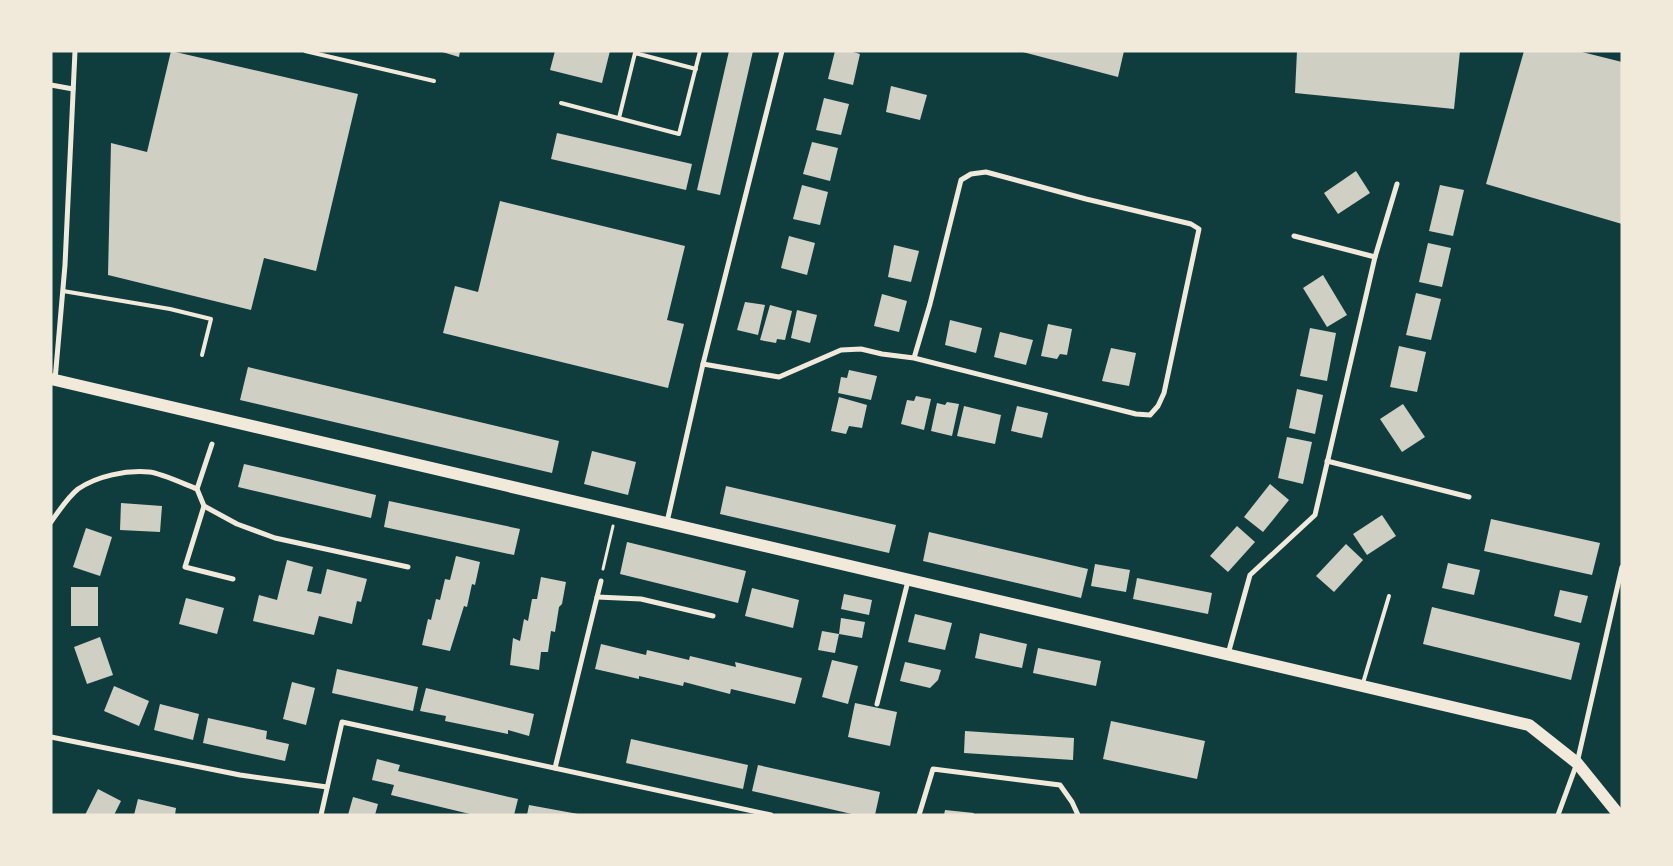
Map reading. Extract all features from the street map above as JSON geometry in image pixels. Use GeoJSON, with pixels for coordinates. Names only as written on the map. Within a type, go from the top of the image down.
{"type":"FeatureCollection","features":[{"type":"Feature","properties":{"kind":"main road"},"geometry":{"type":"LineString","coordinates":[[53,380],[1529,725],[1577,763],[1619,815]]}},
{"type":"Feature","properties":{"kind":"street"},"geometry":{"type":"LineString","coordinates":[[53,380],[63,291],[74,51]]}},
{"type":"Feature","properties":{"kind":"street"},"geometry":{"type":"LineString","coordinates":[[666,523],[703,364],[782,51]]}},
{"type":"Feature","properties":{"kind":"street"},"geometry":{"type":"LineString","coordinates":[[51,85],[73,89]]}},
{"type":"Feature","properties":{"kind":"street"},"geometry":{"type":"LineString","coordinates":[[703,364],[779,377],[841,350],[861,350],[914,358],[1136,414],[1150,414],[1158,406],[1164,393],[1199,229],[1191,224],[1086,199],[986,172],[971,174],[961,180],[930,304],[914,358]]}},
{"type":"Feature","properties":{"kind":"street"},"geometry":{"type":"LineString","coordinates":[[1228,654],[1250,575],[1315,515],[1375,257],[1397,184]]}},
{"type":"Feature","properties":{"kind":"street"},"geometry":{"type":"LineString","coordinates":[[1294,236],[1375,257]]}},
{"type":"Feature","properties":{"kind":"street"},"geometry":{"type":"LineString","coordinates":[[196,489],[212,444]]}},
{"type":"Feature","properties":{"kind":"street"},"geometry":{"type":"LineString","coordinates":[[1327,461],[1469,497]]}},
{"type":"Feature","properties":{"kind":"street"},"geometry":{"type":"LineString","coordinates":[[51,522],[64,504],[78,490],[96,480],[122,473],[150,472],[196,489],[204,506],[238,524],[275,538],[408,568]]}},
{"type":"Feature","properties":{"kind":"street"},"geometry":{"type":"LineString","coordinates":[[204,506],[185,567],[233,579]]}},
{"type":"Feature","properties":{"kind":"street"},"geometry":{"type":"LineString","coordinates":[[1558,815],[1577,763],[1622,567]]}},
{"type":"Feature","properties":{"kind":"street"},"geometry":{"type":"LineString","coordinates":[[877,704],[909,580]]}},
{"type":"Feature","properties":{"kind":"street"},"geometry":{"type":"LineString","coordinates":[[555,768],[601,581]]}},
{"type":"Feature","properties":{"kind":"street"},"geometry":{"type":"LineString","coordinates":[[597,597],[641,600],[713,616]]}},
{"type":"Feature","properties":{"kind":"street"},"geometry":{"type":"LineString","coordinates":[[321,815],[342,722],[771,815]]}},
{"type":"Feature","properties":{"kind":"street"},"geometry":{"type":"LineString","coordinates":[[51,737],[240,775],[327,787]]}},
{"type":"Feature","properties":{"kind":"street"},"geometry":{"type":"LineString","coordinates":[[920,815],[934,769],[1060,785],[1072,802],[1078,815]]}},
{"type":"Feature","properties":{"kind":"lane"},"geometry":{"type":"LineString","coordinates":[[305,51],[434,81]]}},
{"type":"Feature","properties":{"kind":"lane"},"geometry":{"type":"LineString","coordinates":[[561,103],[679,134],[700,51]]}},
{"type":"Feature","properties":{"kind":"lane"},"geometry":{"type":"LineString","coordinates":[[619,118],[635,53],[696,69]]}},
{"type":"Feature","properties":{"kind":"lane"},"geometry":{"type":"LineString","coordinates":[[63,291],[170,309],[211,319],[202,355]]}},
{"type":"Feature","properties":{"kind":"lane"},"geometry":{"type":"LineString","coordinates":[[1362,686],[1390,596]]}},
{"type":"Feature","properties":{"kind":"path"},"geometry":{"type":"LineString","coordinates":[[601,581],[616,511]]}},
{"type":"Feature","properties":{"kind":"building"},"geometry":{"type":"Polygon","coordinates":[[[171,51],[358,94],[316,271],[264,258],[251,310],[108,275],[111,143],[147,152],[171,51]]]}},
{"type":"Feature","properties":{"kind":"building"},"geometry":{"type":"Polygon","coordinates":[[[439,51],[460,51],[459,57],[439,51]]]}},
{"type":"Feature","properties":{"kind":"building"},"geometry":{"type":"Polygon","coordinates":[[[555,51],[610,51],[602,83],[550,70],[555,51]]]}},
{"type":"Feature","properties":{"kind":"building"},"geometry":{"type":"Polygon","coordinates":[[[729,51],[753,51],[720,195],[697,190],[729,51]]]}},
{"type":"Feature","properties":{"kind":"building"},"geometry":{"type":"Polygon","coordinates":[[[835,51],[850,51],[860,54],[853,85],[828,79],[835,51]]]}},
{"type":"Feature","properties":{"kind":"building"},"geometry":{"type":"Polygon","coordinates":[[[1019,51],[1124,51],[1118,77],[1019,51]]]}},
{"type":"Feature","properties":{"kind":"building"},"geometry":{"type":"Polygon","coordinates":[[[1297,51],[1460,51],[1454,109],[1295,93],[1297,51]]]}},
{"type":"Feature","properties":{"kind":"building"},"geometry":{"type":"Polygon","coordinates":[[[1524,51],[1578,51],[1622,62],[1622,224],[1486,184],[1524,51]]]}},
{"type":"Feature","properties":{"kind":"building"},"geometry":{"type":"Polygon","coordinates":[[[891,86],[927,95],[920,120],[886,112],[891,86]]]}},
{"type":"Feature","properties":{"kind":"building"},"geometry":{"type":"Polygon","coordinates":[[[824,98],[849,104],[841,135],[816,130],[824,98]]]}},
{"type":"Feature","properties":{"kind":"building"},"geometry":{"type":"Polygon","coordinates":[[[557,133],[692,164],[686,190],[551,159],[557,133]]]}},
{"type":"Feature","properties":{"kind":"building"},"geometry":{"type":"Polygon","coordinates":[[[812,142],[838,148],[830,181],[803,174],[812,142]]]}},
{"type":"Feature","properties":{"kind":"building"},"geometry":{"type":"Polygon","coordinates":[[[1356,171],[1370,193],[1338,214],[1324,193],[1356,171]]]}},
{"type":"Feature","properties":{"kind":"building"},"geometry":{"type":"Polygon","coordinates":[[[802,185],[828,192],[820,225],[793,219],[802,185]]]}},
{"type":"Feature","properties":{"kind":"building"},"geometry":{"type":"Polygon","coordinates":[[[1440,185],[1464,190],[1453,236],[1429,231],[1440,185]]]}},
{"type":"Feature","properties":{"kind":"building"},"geometry":{"type":"Polygon","coordinates":[[[500,201],[685,246],[667,320],[684,324],[668,388],[443,333],[455,286],[478,292],[500,201]]]}},
{"type":"Feature","properties":{"kind":"building"},"geometry":{"type":"Polygon","coordinates":[[[789,236],[815,243],[807,275],[781,268],[789,236]]]}},
{"type":"Feature","properties":{"kind":"building"},"geometry":{"type":"Polygon","coordinates":[[[1428,243],[1451,248],[1442,287],[1419,282],[1428,243]]]}},
{"type":"Feature","properties":{"kind":"building"},"geometry":{"type":"Polygon","coordinates":[[[894,245],[919,251],[911,282],[888,277],[894,245]]]}},
{"type":"Feature","properties":{"kind":"building"},"geometry":{"type":"Polygon","coordinates":[[[1323,275],[1347,315],[1327,327],[1303,288],[1323,275]]]}},
{"type":"Feature","properties":{"kind":"building"},"geometry":{"type":"Polygon","coordinates":[[[1416,293],[1441,299],[1431,340],[1406,335],[1416,293]]]}},
{"type":"Feature","properties":{"kind":"building"},"geometry":{"type":"Polygon","coordinates":[[[882,294],[907,301],[899,332],[874,326],[882,294]]]}},
{"type":"Feature","properties":{"kind":"building"},"geometry":{"type":"Polygon","coordinates":[[[745,302],[765,305],[758,335],[737,330],[745,302]]]}},
{"type":"Feature","properties":{"kind":"building"},"geometry":{"type":"Polygon","coordinates":[[[770,305],[792,311],[785,340],[777,339],[776,343],[760,340],[770,305]]]}},
{"type":"Feature","properties":{"kind":"building"},"geometry":{"type":"Polygon","coordinates":[[[797,310],[817,315],[810,343],[791,338],[797,310]]]}},
{"type":"Feature","properties":{"kind":"building"},"geometry":{"type":"Polygon","coordinates":[[[950,320],[982,328],[976,353],[945,345],[950,320]]]}},
{"type":"Feature","properties":{"kind":"building"},"geometry":{"type":"Polygon","coordinates":[[[1048,324],[1072,329],[1067,355],[1060,354],[1057,359],[1041,356],[1048,324]]]}},
{"type":"Feature","properties":{"kind":"building"},"geometry":{"type":"Polygon","coordinates":[[[1310,328],[1336,333],[1327,381],[1300,376],[1310,328]]]}},
{"type":"Feature","properties":{"kind":"building"},"geometry":{"type":"Polygon","coordinates":[[[1000,332],[1033,340],[1026,365],[994,357],[1000,332]]]}},
{"type":"Feature","properties":{"kind":"building"},"geometry":{"type":"Polygon","coordinates":[[[1399,346],[1426,352],[1417,392],[1390,387],[1399,346]]]}},
{"type":"Feature","properties":{"kind":"building"},"geometry":{"type":"Polygon","coordinates":[[[1111,348],[1136,353],[1129,386],[1102,381],[1111,348]]]}},
{"type":"Feature","properties":{"kind":"building"},"geometry":{"type":"Polygon","coordinates":[[[248,367],[559,441],[552,473],[240,400],[248,367]]]}},
{"type":"Feature","properties":{"kind":"building"},"geometry":{"type":"Polygon","coordinates":[[[849,370],[877,376],[871,400],[838,393],[841,377],[847,378],[849,370]]]}},
{"type":"Feature","properties":{"kind":"building"},"geometry":{"type":"Polygon","coordinates":[[[1297,389],[1323,395],[1315,434],[1289,428],[1297,389]]]}},
{"type":"Feature","properties":{"kind":"building"},"geometry":{"type":"Polygon","coordinates":[[[916,396],[931,399],[924,430],[901,424],[907,400],[914,401],[916,396]]]}},
{"type":"Feature","properties":{"kind":"building"},"geometry":{"type":"Polygon","coordinates":[[[839,397],[867,405],[862,428],[849,426],[846,434],[831,431],[839,397]]]}},
{"type":"Feature","properties":{"kind":"building"},"geometry":{"type":"Polygon","coordinates":[[[947,402],[959,404],[952,436],[931,431],[937,403],[945,405],[947,402]]]}},
{"type":"Feature","properties":{"kind":"building"},"geometry":{"type":"Polygon","coordinates":[[[1403,404],[1425,437],[1402,452],[1380,419],[1403,404]]]}},
{"type":"Feature","properties":{"kind":"building"},"geometry":{"type":"Polygon","coordinates":[[[964,406],[1001,415],[995,444],[957,436],[964,406]]]}},
{"type":"Feature","properties":{"kind":"building"},"geometry":{"type":"Polygon","coordinates":[[[1017,406],[1048,413],[1042,438],[1011,431],[1017,406]]]}},
{"type":"Feature","properties":{"kind":"building"},"geometry":{"type":"Polygon","coordinates":[[[1287,437],[1312,442],[1303,484],[1278,478],[1287,437]]]}},
{"type":"Feature","properties":{"kind":"building"},"geometry":{"type":"Polygon","coordinates":[[[592,451],[636,462],[628,495],[584,484],[592,451]]]}},
{"type":"Feature","properties":{"kind":"building"},"geometry":{"type":"Polygon","coordinates":[[[244,464],[376,495],[371,518],[238,487],[244,464]]]}},
{"type":"Feature","properties":{"kind":"building"},"geometry":{"type":"Polygon","coordinates":[[[1270,484],[1289,500],[1263,532],[1244,517],[1270,484]]]}},
{"type":"Feature","properties":{"kind":"building"},"geometry":{"type":"Polygon","coordinates":[[[726,486],[896,525],[889,553],[720,514],[726,486]]]}},
{"type":"Feature","properties":{"kind":"building"},"geometry":{"type":"Polygon","coordinates":[[[389,501],[520,529],[514,555],[384,527],[389,501]]]}},
{"type":"Feature","properties":{"kind":"building"},"geometry":{"type":"Polygon","coordinates":[[[121,503],[162,506],[160,532],[120,530],[121,503]]]}},
{"type":"Feature","properties":{"kind":"building"},"geometry":{"type":"Polygon","coordinates":[[[1382,515],[1396,536],[1367,555],[1353,534],[1382,515]]]}},
{"type":"Feature","properties":{"kind":"building"},"geometry":{"type":"Polygon","coordinates":[[[1491,519],[1600,543],[1592,575],[1484,551],[1491,519]]]}},
{"type":"Feature","properties":{"kind":"building"},"geometry":{"type":"Polygon","coordinates":[[[1237,526],[1255,542],[1228,572],[1210,556],[1237,526]]]}},
{"type":"Feature","properties":{"kind":"building"},"geometry":{"type":"Polygon","coordinates":[[[86,528],[112,537],[100,576],[73,567],[86,528]]]}},
{"type":"Feature","properties":{"kind":"building"},"geometry":{"type":"Polygon","coordinates":[[[929,532],[1088,569],[1081,598],[923,561],[929,532]]]}},
{"type":"Feature","properties":{"kind":"building"},"geometry":{"type":"Polygon","coordinates":[[[627,542],[746,571],[738,603],[620,574],[627,542]]]}},
{"type":"Feature","properties":{"kind":"building"},"geometry":{"type":"Polygon","coordinates":[[[1346,544],[1363,560],[1334,592],[1316,576],[1346,544]]]}},
{"type":"Feature","properties":{"kind":"building"},"geometry":{"type":"Polygon","coordinates":[[[456,556],[480,562],[475,585],[472,584],[467,607],[464,606],[450,651],[422,645],[428,619],[431,620],[436,599],[440,600],[445,579],[450,580],[456,556]]]}},
{"type":"Feature","properties":{"kind":"building"},"geometry":{"type":"Polygon","coordinates":[[[287,560],[313,567],[307,591],[321,594],[327,569],[367,579],[361,602],[357,601],[352,624],[319,616],[314,635],[253,621],[259,595],[277,600],[287,560]]]}},
{"type":"Feature","properties":{"kind":"building"},"geometry":{"type":"Polygon","coordinates":[[[1448,563],[1480,570],[1474,595],[1442,588],[1448,563]]]}},
{"type":"Feature","properties":{"kind":"building"},"geometry":{"type":"Polygon","coordinates":[[[1095,564],[1130,570],[1126,592],[1091,586],[1095,564]]]}},
{"type":"Feature","properties":{"kind":"building"},"geometry":{"type":"Polygon","coordinates":[[[541,577],[566,582],[555,632],[551,631],[548,652],[541,652],[539,670],[510,665],[513,638],[520,641],[524,619],[528,621],[532,599],[537,599],[541,577]]]}},
{"type":"Feature","properties":{"kind":"building"},"geometry":{"type":"Polygon","coordinates":[[[1137,578],[1212,593],[1208,614],[1133,599],[1137,578]]]}},
{"type":"Feature","properties":{"kind":"building"},"geometry":{"type":"Polygon","coordinates":[[[71,587],[98,587],[98,626],[71,626],[71,587]]]}},
{"type":"Feature","properties":{"kind":"building"},"geometry":{"type":"Polygon","coordinates":[[[752,588],[799,600],[793,628],[745,616],[752,588]]]}},
{"type":"Feature","properties":{"kind":"building"},"geometry":{"type":"Polygon","coordinates":[[[1560,590],[1588,596],[1581,623],[1554,616],[1560,590]]]}},
{"type":"Feature","properties":{"kind":"building"},"geometry":{"type":"Polygon","coordinates":[[[844,594],[872,600],[869,615],[841,609],[844,594]]]}},
{"type":"Feature","properties":{"kind":"building"},"geometry":{"type":"Polygon","coordinates":[[[186,598],[224,608],[217,634],[179,624],[186,598]]]}},
{"type":"Feature","properties":{"kind":"building"},"geometry":{"type":"Polygon","coordinates":[[[1432,607],[1580,643],[1571,680],[1423,644],[1432,607]]]}},
{"type":"Feature","properties":{"kind":"building"},"geometry":{"type":"Polygon","coordinates":[[[915,614],[952,623],[945,650],[908,642],[915,614]]]}},
{"type":"Feature","properties":{"kind":"building"},"geometry":{"type":"Polygon","coordinates":[[[841,618],[865,622],[862,638],[839,634],[841,618]]]}},
{"type":"Feature","properties":{"kind":"building"},"geometry":{"type":"Polygon","coordinates":[[[822,631],[839,634],[835,653],[818,650],[822,631]]]}},
{"type":"Feature","properties":{"kind":"building"},"geometry":{"type":"Polygon","coordinates":[[[980,633],[1027,644],[1022,668],[975,658],[980,633]]]}},
{"type":"Feature","properties":{"kind":"building"},"geometry":{"type":"Polygon","coordinates":[[[100,637],[113,675],[87,684],[74,647],[100,637]]]}},
{"type":"Feature","properties":{"kind":"building"},"geometry":{"type":"Polygon","coordinates":[[[601,644],[646,655],[647,650],[689,660],[690,656],[736,667],[735,662],[802,678],[795,704],[731,689],[730,694],[684,682],[683,686],[639,676],[639,679],[595,669],[601,644]]]}},
{"type":"Feature","properties":{"kind":"building"},"geometry":{"type":"Polygon","coordinates":[[[1038,648],[1101,661],[1096,686],[1033,673],[1038,648]]]}},
{"type":"Feature","properties":{"kind":"building"},"geometry":{"type":"Polygon","coordinates":[[[832,660],[858,666],[848,704],[822,697],[832,660]]]}},
{"type":"Feature","properties":{"kind":"building"},"geometry":{"type":"Polygon","coordinates":[[[905,662],[941,670],[938,680],[930,688],[900,681],[905,662]]]}},
{"type":"Feature","properties":{"kind":"building"},"geometry":{"type":"Polygon","coordinates":[[[337,669],[418,687],[413,711],[332,693],[337,669]]]}},
{"type":"Feature","properties":{"kind":"building"},"geometry":{"type":"Polygon","coordinates":[[[292,682],[315,688],[306,725],[283,719],[292,682]]]}},
{"type":"Feature","properties":{"kind":"building"},"geometry":{"type":"Polygon","coordinates":[[[114,686],[149,701],[139,726],[104,711],[114,686]]]}},
{"type":"Feature","properties":{"kind":"building"},"geometry":{"type":"Polygon","coordinates":[[[426,688],[534,714],[529,736],[508,730],[508,734],[445,721],[446,716],[420,711],[426,688]]]}},
{"type":"Feature","properties":{"kind":"building"},"geometry":{"type":"Polygon","coordinates":[[[855,703],[897,712],[890,746],[848,737],[855,703]]]}},
{"type":"Feature","properties":{"kind":"building"},"geometry":{"type":"Polygon","coordinates":[[[160,704],[199,714],[193,740],[154,730],[160,704]]]}},
{"type":"Feature","properties":{"kind":"building"},"geometry":{"type":"Polygon","coordinates":[[[208,718],[267,731],[266,739],[289,744],[285,761],[203,743],[208,718]]]}},
{"type":"Feature","properties":{"kind":"building"},"geometry":{"type":"Polygon","coordinates":[[[1111,721],[1205,741],[1197,779],[1103,759],[1111,721]]]}},
{"type":"Feature","properties":{"kind":"building"},"geometry":{"type":"Polygon","coordinates":[[[965,731],[1074,738],[1073,760],[964,753],[965,731]]]}},
{"type":"Feature","properties":{"kind":"building"},"geometry":{"type":"Polygon","coordinates":[[[631,739],[748,765],[743,789],[626,763],[631,739]]]}},
{"type":"Feature","properties":{"kind":"building"},"geometry":{"type":"Polygon","coordinates":[[[377,759],[400,765],[398,771],[518,799],[514,815],[474,815],[391,795],[394,785],[372,780],[377,759]]]}},
{"type":"Feature","properties":{"kind":"building"},"geometry":{"type":"Polygon","coordinates":[[[758,765],[880,792],[875,815],[856,815],[752,791],[758,765]]]}},
{"type":"Feature","properties":{"kind":"building"},"geometry":{"type":"Polygon","coordinates":[[[98,789],[121,801],[114,815],[85,815],[98,789]]]}},
{"type":"Feature","properties":{"kind":"building"},"geometry":{"type":"Polygon","coordinates":[[[353,797],[378,804],[375,815],[348,815],[353,797]]]}},
{"type":"Feature","properties":{"kind":"building"},"geometry":{"type":"Polygon","coordinates":[[[138,799],[176,808],[175,815],[134,815],[138,799]]]}},
{"type":"Feature","properties":{"kind":"building"},"geometry":{"type":"Polygon","coordinates":[[[529,805],[578,814],[578,815],[527,815],[529,805]]]}},
{"type":"Feature","properties":{"kind":"building"},"geometry":{"type":"Polygon","coordinates":[[[945,810],[974,813],[973,815],[944,815],[945,810]]]}}]}
